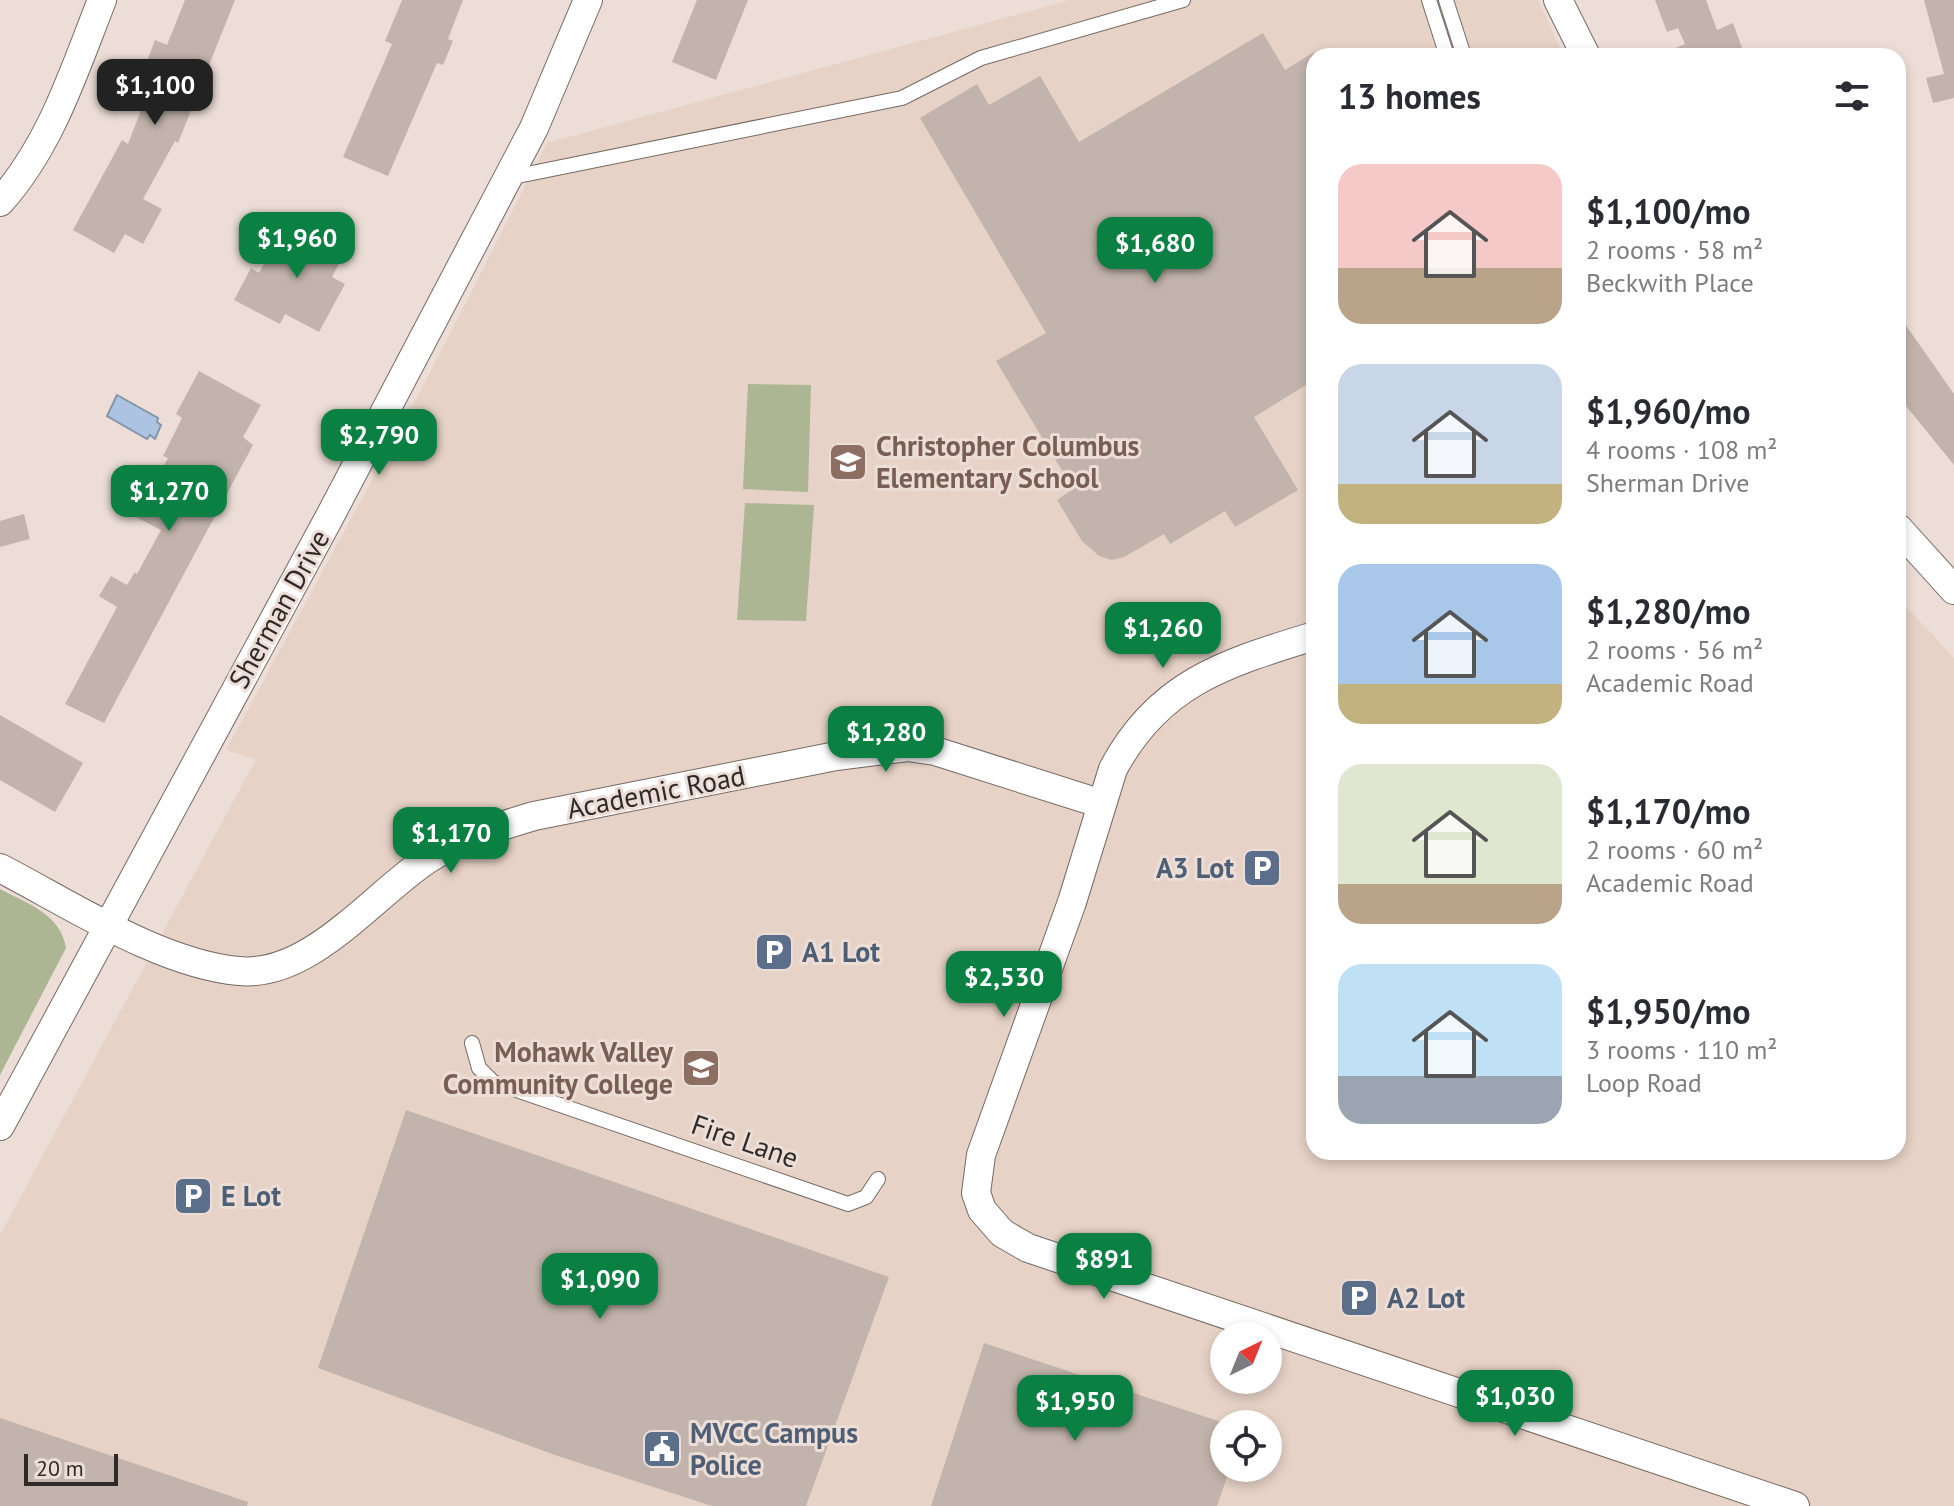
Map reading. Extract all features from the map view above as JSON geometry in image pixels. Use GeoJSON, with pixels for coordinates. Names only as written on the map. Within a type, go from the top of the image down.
{"type":"FeatureCollection","features":[{"type":"Feature","properties":{"kind":"street"},"geometry":{"type":"LineString","coordinates":[[0,202],[20,179],[53,122],[102,0]]}},
{"type":"Feature","properties":{"kind":"street","name":"Sherman Drive"},"geometry":{"type":"LineString","coordinates":[[0,1126],[329,518],[534,128],[588,0]]}},
{"type":"Feature","properties":{"kind":"street"},"geometry":{"type":"LineString","coordinates":[[1558,0],[1582,48]]}},
{"type":"Feature","properties":{"kind":"street"},"geometry":{"type":"LineString","coordinates":[[1906,537],[1954,590]]}},
{"type":"Feature","properties":{"kind":"street"},"geometry":{"type":"LineString","coordinates":[[1306,638],[1234,660],[1183,687],[1156,709],[1124,748],[981,1155],[976,1193],[992,1223],[1014,1241],[1058,1259],[1253,1321],[1795,1506]]}},
{"type":"Feature","properties":{"kind":"street","name":"Academic Road"},"geometry":{"type":"LineString","coordinates":[[0,868],[149,944],[225,970],[262,970],[291,961],[315,948],[424,862],[489,829],[534,816],[882,748],[908,747],[935,751],[1102,804]]}},
{"type":"Feature","properties":{"kind":"lane"},"geometry":{"type":"LineString","coordinates":[[507,178],[902,98],[981,58],[1183,0]]}},
{"type":"Feature","properties":{"kind":"lane"},"geometry":{"type":"LineString","coordinates":[[1429,0],[1444,48]]}},
{"type":"Feature","properties":{"kind":"lane"},"geometry":{"type":"LineString","coordinates":[[1446,0],[1461,48]]}},
{"type":"Feature","properties":{"kind":"lane","name":"Fire Lane"},"geometry":{"type":"LineString","coordinates":[[472,1043],[479,1068],[493,1082],[848,1204],[866,1197],[878,1179]]}},
{"type":"Feature","properties":{"kind":"shaded area","name":"Mohawk Valley Community College"},"geometry":{"type":"Polygon","coordinates":[[[1070,0],[1538,0],[1560,48],[1306,48],[1306,1160],[1906,1160],[1906,607],[1954,658],[1954,1506],[0,1506],[0,1235],[256,759],[226,750],[432,369],[547,143],[1070,0]]]}},
{"type":"Feature","properties":{"kind":"green space"},"geometry":{"type":"Polygon","coordinates":[[[748,384],[811,385],[808,492],[743,489],[748,384]]]}},
{"type":"Feature","properties":{"kind":"green space"},"geometry":{"type":"Polygon","coordinates":[[[745,503],[814,505],[806,621],[737,620],[745,503]]]}},
{"type":"Feature","properties":{"kind":"green space"},"geometry":{"type":"Polygon","coordinates":[[[0,889],[50,918],[63,936],[66,948],[0,1075],[0,889]]]}},
{"type":"Feature","properties":{"kind":"water"},"geometry":{"type":"Polygon","coordinates":[[[117,395],[158,418],[157,422],[161,425],[155,439],[150,435],[147,439],[107,416],[117,395]]]}},
{"type":"Feature","properties":{"kind":"building"},"geometry":{"type":"Polygon","coordinates":[[[185,0],[235,0],[178,143],[175,141],[143,199],[162,209],[143,244],[125,234],[114,253],[73,230],[122,140],[128,144],[155,74],[144,69],[155,40],[167,45],[185,0]]]}},
{"type":"Feature","properties":{"kind":"building"},"geometry":{"type":"Polygon","coordinates":[[[402,0],[463,0],[448,39],[453,41],[443,65],[437,63],[388,176],[343,157],[392,44],[385,41],[402,0]]]}},
{"type":"Feature","properties":{"kind":"building"},"geometry":{"type":"Polygon","coordinates":[[[697,0],[748,0],[716,80],[672,62],[697,0]]]}},
{"type":"Feature","properties":{"kind":"building"},"geometry":{"type":"Polygon","coordinates":[[[1655,0],[1706,0],[1717,30],[1733,23],[1742,48],[1676,48],[1685,44],[1678,28],[1667,32],[1655,0]]]}},
{"type":"Feature","properties":{"kind":"building"},"geometry":{"type":"Polygon","coordinates":[[[1924,0],[1954,0],[1954,98],[1933,103],[1926,78],[1944,74],[1924,0]]]}},
{"type":"Feature","properties":{"kind":"building"},"geometry":{"type":"Polygon","coordinates":[[[1263,33],[1285,70],[1306,57],[1306,385],[1254,417],[1298,490],[1235,527],[1225,511],[1170,544],[1164,534],[1124,557],[1112,560],[1099,556],[1082,541],[1057,500],[1073,489],[996,361],[1046,333],[920,118],[977,84],[989,105],[1040,76],[1079,142],[1263,33]]]}},
{"type":"Feature","properties":{"kind":"building"},"geometry":{"type":"Polygon","coordinates":[[[316,225],[350,243],[332,277],[345,284],[319,332],[285,314],[280,324],[234,300],[251,268],[259,273],[280,233],[306,244],[316,225]]]}},
{"type":"Feature","properties":{"kind":"building"},"geometry":{"type":"Polygon","coordinates":[[[1906,325],[1954,394],[1954,465],[1906,406],[1906,325]]]}},
{"type":"Feature","properties":{"kind":"building"},"geometry":{"type":"Polygon","coordinates":[[[199,371],[261,405],[243,437],[253,445],[104,723],[65,704],[117,607],[99,596],[111,576],[127,585],[135,572],[137,574],[161,530],[136,517],[168,458],[163,456],[182,418],[176,414],[199,371]]]}},
{"type":"Feature","properties":{"kind":"building"},"geometry":{"type":"Polygon","coordinates":[[[24,514],[30,539],[0,547],[0,521],[24,514]]]}},
{"type":"Feature","properties":{"kind":"building"},"geometry":{"type":"Polygon","coordinates":[[[0,715],[83,763],[55,812],[0,780],[0,715]]]}},
{"type":"Feature","properties":{"kind":"building"},"geometry":{"type":"Polygon","coordinates":[[[406,1110],[889,1277],[806,1506],[712,1506],[555,1455],[318,1368],[406,1110]]]}},
{"type":"Feature","properties":{"kind":"building"},"geometry":{"type":"Polygon","coordinates":[[[984,1343],[1210,1418],[1210,1482],[1225,1482],[1217,1506],[931,1506],[984,1343]]]}},
{"type":"Feature","properties":{"kind":"building"},"geometry":{"type":"Polygon","coordinates":[[[0,1418],[248,1502],[247,1506],[0,1506],[0,1418]]]}},
{"type":"Feature","properties":{"kind":"place","name":"Christopher Columbus Elementary School"},"geometry":{"type":"Point","coordinates":[848,462]}},
{"type":"Feature","properties":{"kind":"place","name":"A3 Lot"},"geometry":{"type":"Point","coordinates":[1262,868]}},
{"type":"Feature","properties":{"kind":"place","name":"A1 Lot"},"geometry":{"type":"Point","coordinates":[774,952]}},
{"type":"Feature","properties":{"kind":"place","name":"Mohawk Valley Community College"},"geometry":{"type":"Point","coordinates":[701,1068]}},
{"type":"Feature","properties":{"kind":"place","name":"E Lot"},"geometry":{"type":"Point","coordinates":[193,1196]}},
{"type":"Feature","properties":{"kind":"place","name":"A2 Lot"},"geometry":{"type":"Point","coordinates":[1359,1298]}},
{"type":"Feature","properties":{"kind":"place","name":"MVCC Campus Police"},"geometry":{"type":"Point","coordinates":[662,1449]}}]}
